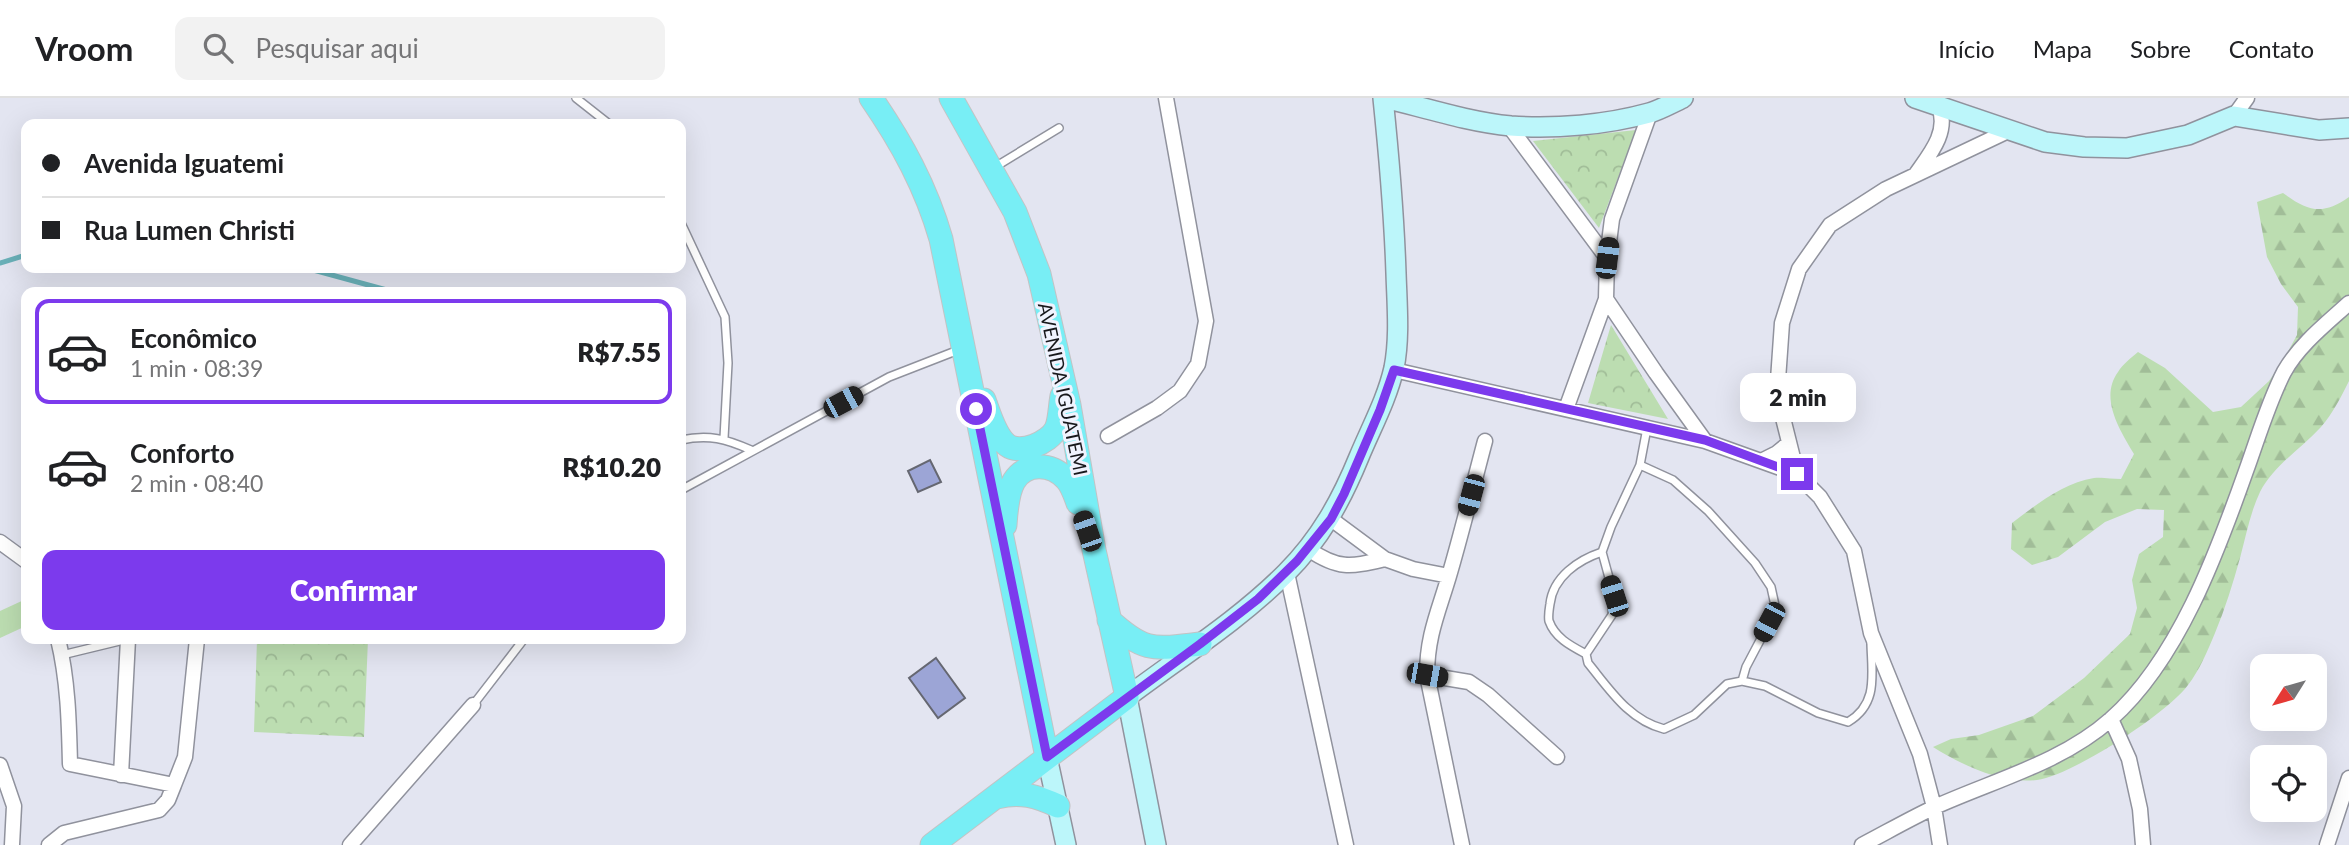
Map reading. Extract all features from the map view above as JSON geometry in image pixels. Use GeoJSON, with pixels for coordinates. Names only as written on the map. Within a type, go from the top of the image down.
{"type":"FeatureCollection","features":[{"type":"Feature","properties":{"kind":"main road"},"geometry":{"type":"LineString","coordinates":[[871,98],[904,147],[932,207],[941,239],[1066,845]]}},
{"type":"Feature","properties":{"kind":"main road","name":"AVENIDA IGUATEMI"},"geometry":{"type":"LineString","coordinates":[[951,98],[1015,212],[1039,274],[1065,386],[1094,550],[1126,697]]}},
{"type":"Feature","properties":{"kind":"main road"},"geometry":{"type":"LineString","coordinates":[[932,845],[1258,599],[1287,573],[1331,519],[1380,410],[1394,370],[1399,334],[1394,222],[1384,98],[1509,125],[1552,126],[1650,113],[1683,98]]}},
{"type":"Feature","properties":{"kind":"main road"},"geometry":{"type":"LineString","coordinates":[[1915,98],[2045,142],[2126,148],[2188,135],[2234,116],[2319,130],[2349,128]]}},
{"type":"Feature","properties":{"kind":"main road"},"geometry":{"type":"LineString","coordinates":[[964,352],[998,433],[1007,445],[1019,449],[1045,441],[1056,429],[1065,386]]}},
{"type":"Feature","properties":{"kind":"main road"},"geometry":{"type":"LineString","coordinates":[[1004,544],[1012,483],[1023,471],[1042,466],[1053,468],[1067,480],[1075,494],[1094,550]]}},
{"type":"Feature","properties":{"kind":"main road"},"geometry":{"type":"LineString","coordinates":[[1109,620],[1129,638],[1143,646],[1160,648],[1200,644]]}},
{"type":"Feature","properties":{"kind":"main road"},"geometry":{"type":"LineString","coordinates":[[1126,697],[1156,845]]}},
{"type":"Feature","properties":{"kind":"main road"},"geometry":{"type":"LineString","coordinates":[[994,798],[1012,793],[1026,794],[1058,806]]}},
{"type":"Feature","properties":{"kind":"street"},"geometry":{"type":"LineString","coordinates":[[1108,436],[1157,408],[1180,391],[1198,364],[1206,321],[1166,98]]}},
{"type":"Feature","properties":{"kind":"street"},"geometry":{"type":"LineString","coordinates":[[2234,116],[2247,98]]}},
{"type":"Feature","properties":{"kind":"street"},"geometry":{"type":"LineString","coordinates":[[1915,175],[1934,149],[1939,136],[1944,118],[1939,107]]}},
{"type":"Feature","properties":{"kind":"street"},"geometry":{"type":"LineString","coordinates":[[1566,409],[1606,299],[1612,219],[1650,113]]}},
{"type":"Feature","properties":{"kind":"street"},"geometry":{"type":"LineString","coordinates":[[1509,125],[1607,258]]}},
{"type":"Feature","properties":{"kind":"street"},"geometry":{"type":"LineString","coordinates":[[1797,474],[1777,394],[1782,323],[1799,269],[1830,225],[1886,189],[2008,131]]}},
{"type":"Feature","properties":{"kind":"street"},"geometry":{"type":"LineString","coordinates":[[1606,299],[1705,440]]}},
{"type":"Feature","properties":{"kind":"street"},"geometry":{"type":"LineString","coordinates":[[1862,845],[1934,807],[2083,741],[2111,719],[2153,671],[2182,626],[2231,516],[2264,421],[2285,371],[2309,340],[2349,303]]}},
{"type":"Feature","properties":{"kind":"street"},"geometry":{"type":"LineString","coordinates":[[1394,370],[1705,440],[1797,474],[1820,497],[1854,551],[1871,633],[1920,754],[1934,807],[1940,845]]}},
{"type":"Feature","properties":{"kind":"street"},"geometry":{"type":"LineString","coordinates":[[1462,845],[1427,675],[1430,631],[1449,576],[1485,441]]}},
{"type":"Feature","properties":{"kind":"street"},"geometry":{"type":"LineString","coordinates":[[1761,461],[1789,443]]}},
{"type":"Feature","properties":{"kind":"street"},"geometry":{"type":"LineString","coordinates":[[1331,519],[1385,559],[1413,569],[1449,576]]}},
{"type":"Feature","properties":{"kind":"street"},"geometry":{"type":"LineString","coordinates":[[0,542],[21,557]]}},
{"type":"Feature","properties":{"kind":"street"},"geometry":{"type":"LineString","coordinates":[[1308,549],[1325,561],[1350,567],[1385,559]]}},
{"type":"Feature","properties":{"kind":"street"},"geometry":{"type":"LineString","coordinates":[[1287,573],[1346,845]]}},
{"type":"Feature","properties":{"kind":"street"},"geometry":{"type":"LineString","coordinates":[[59,644],[69,714],[70,764],[174,785]]}},
{"type":"Feature","properties":{"kind":"street"},"geometry":{"type":"LineString","coordinates":[[121,775],[128,644]]}},
{"type":"Feature","properties":{"kind":"street"},"geometry":{"type":"LineString","coordinates":[[48,845],[64,833],[159,810],[168,800],[185,757],[196,644]]}},
{"type":"Feature","properties":{"kind":"street"},"geometry":{"type":"LineString","coordinates":[[1427,675],[1469,682],[1488,695],[1557,757]]}},
{"type":"Feature","properties":{"kind":"street"},"geometry":{"type":"LineString","coordinates":[[350,845],[473,705]]}},
{"type":"Feature","properties":{"kind":"street"},"geometry":{"type":"LineString","coordinates":[[2111,719],[2129,759],[2140,809],[2143,845]]}},
{"type":"Feature","properties":{"kind":"street"},"geometry":{"type":"LineString","coordinates":[[0,765],[14,806],[12,845]]}},
{"type":"Feature","properties":{"kind":"street"},"geometry":{"type":"LineString","coordinates":[[2327,845],[2349,778]]}},
{"type":"Feature","properties":{"kind":"lane"},"geometry":{"type":"LineString","coordinates":[[576,98],[603,119]]}},
{"type":"Feature","properties":{"kind":"lane"},"geometry":{"type":"LineString","coordinates":[[991,169],[1059,128]]}},
{"type":"Feature","properties":{"kind":"lane"},"geometry":{"type":"LineString","coordinates":[[686,234],[725,317],[728,363],[724,438]]}},
{"type":"Feature","properties":{"kind":"lane"},"geometry":{"type":"LineString","coordinates":[[686,486],[889,377],[964,352]]}},
{"type":"Feature","properties":{"kind":"lane"},"geometry":{"type":"LineString","coordinates":[[1647,428],[1640,465],[1602,552],[1614,596],[1612,615],[1586,654],[1588,663],[1629,712],[1650,725],[1664,729],[1694,715],[1727,684],[1742,681],[1765,687],[1818,713],[1848,722],[1867,707],[1872,683],[1871,633]]}},
{"type":"Feature","properties":{"kind":"lane"},"geometry":{"type":"LineString","coordinates":[[686,439],[724,438],[751,450]]}},
{"type":"Feature","properties":{"kind":"lane"},"geometry":{"type":"LineString","coordinates":[[1640,465],[1673,480],[1708,511],[1755,563],[1771,587],[1776,610],[1745,667],[1742,681]]}},
{"type":"Feature","properties":{"kind":"lane"},"geometry":{"type":"LineString","coordinates":[[1586,654],[1568,645],[1557,635],[1548,619],[1551,596],[1561,576],[1585,557],[1602,552]]}},
{"type":"Feature","properties":{"kind":"lane"},"geometry":{"type":"LineString","coordinates":[[62,655],[107,644]]}},
{"type":"Feature","properties":{"kind":"lane"},"geometry":{"type":"LineString","coordinates":[[473,705],[520,644]]}},
{"type":"Feature","properties":{"kind":"green space"},"geometry":{"type":"Polygon","coordinates":[[[1636,130],[1599,228],[1533,141],[1636,130]]]}},
{"type":"Feature","properties":{"kind":"green space"},"geometry":{"type":"Polygon","coordinates":[[[2283,193],[2300,204],[2315,209],[2331,207],[2349,197],[2349,381],[2325,422],[2280,465],[2260,492],[2225,605],[2196,673],[2177,697],[2118,742],[2052,776],[2023,780],[1996,776],[1982,772],[1933,747],[1951,739],[1979,735],[2033,716],[2084,678],[2130,634],[2137,608],[2132,580],[2139,554],[2163,537],[2164,510],[2137,509],[2105,522],[2058,557],[2032,565],[2011,549],[2012,523],[2050,496],[2071,485],[2094,478],[2121,479],[2134,454],[2114,414],[2111,392],[2118,372],[2138,352],[2165,368],[2213,412],[2241,407],[2269,381],[2297,335],[2298,307],[2281,284],[2267,257],[2257,202],[2283,193]]]}},
{"type":"Feature","properties":{"kind":"green space"},"geometry":{"type":"Polygon","coordinates":[[[1611,325],[1668,419],[1588,403],[1611,325]]]}},
{"type":"Feature","properties":{"kind":"green space"},"geometry":{"type":"Polygon","coordinates":[[[21,601],[21,628],[0,638],[0,611],[21,601]]]}},
{"type":"Feature","properties":{"kind":"green space"},"geometry":{"type":"Polygon","coordinates":[[[257,644],[368,644],[364,737],[254,732],[257,644]]]}},
{"type":"Feature","properties":{"kind":"building"},"geometry":{"type":"Polygon","coordinates":[[[930,460],[941,482],[918,492],[908,471],[930,460]]]}},
{"type":"Feature","properties":{"kind":"building"},"geometry":{"type":"Polygon","coordinates":[[[936,658],[965,698],[938,718],[909,678],[936,658]]]}},
{"type":"Feature","properties":{"kind":"waterway"},"geometry":{"type":"LineString","coordinates":[[0,263],[21,257]]}},
{"type":"Feature","properties":{"kind":"waterway"},"geometry":{"type":"LineString","coordinates":[[324,273],[376,287]]}},
{"type":"Feature","properties":{"kind":"route"},"geometry":{"type":"LineString","coordinates":[[976,409],[1047,757],[1200,644],[1287,573],[1331,519],[1380,410],[1394,370],[1705,440],[1797,474]]}}]}
